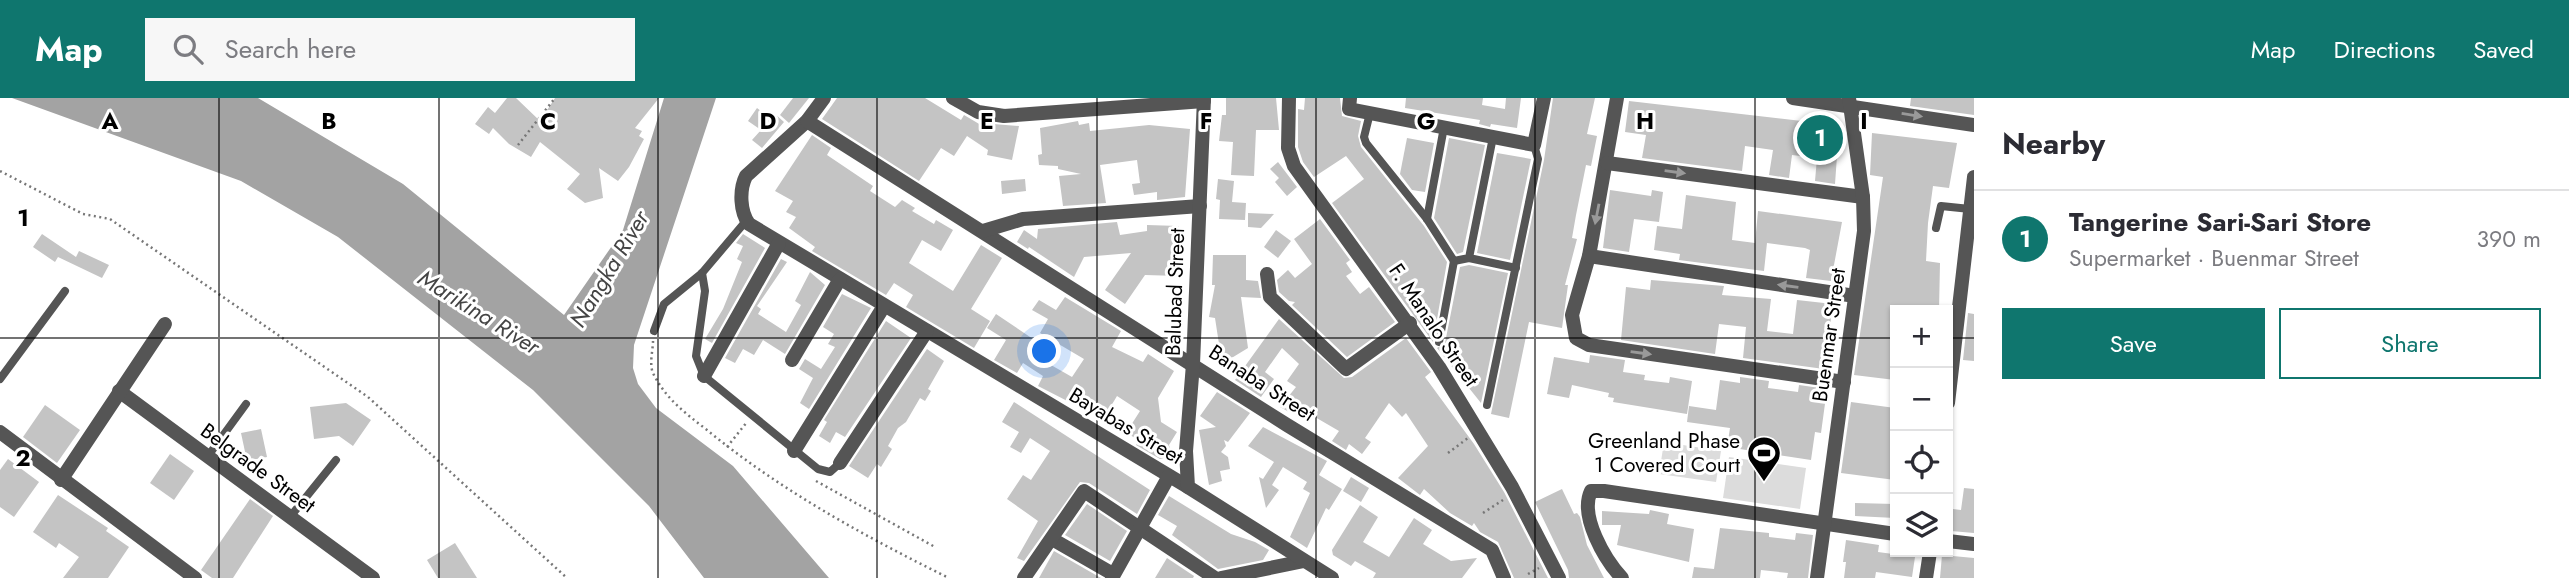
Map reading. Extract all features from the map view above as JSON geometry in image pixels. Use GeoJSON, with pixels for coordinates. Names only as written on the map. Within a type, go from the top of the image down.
{"type":"FeatureCollection","features":[{"type":"Feature","properties":{"kind":"street"},"geometry":{"type":"LineString","coordinates":[[746,220],[742,187],[746,176],[807,121],[824,98]]}},
{"type":"Feature","properties":{"kind":"street"},"geometry":{"type":"LineString","coordinates":[[953,98],[978,112],[1004,116],[1204,99]]}},
{"type":"Feature","properties":{"kind":"street","name":"F. Manalo Street"},"geometry":{"type":"LineString","coordinates":[[1289,98],[1288,148],[1294,166],[1410,323],[1480,430],[1559,578]]}},
{"type":"Feature","properties":{"kind":"street"},"geometry":{"type":"LineString","coordinates":[[1350,98],[1349,109],[1534,145],[1544,98]]}},
{"type":"Feature","properties":{"kind":"street"},"geometry":{"type":"LineString","coordinates":[[1617,98],[1589,257],[1572,315],[1576,338],[1589,345],[1844,382]]}},
{"type":"Feature","properties":{"kind":"street"},"geometry":{"type":"LineString","coordinates":[[1793,98],[1849,101],[1974,125]]}},
{"type":"Feature","properties":{"kind":"street","name":"Balubad Street"},"geometry":{"type":"LineString","coordinates":[[1188,487],[1186,451],[1193,364],[1204,99]]}},
{"type":"Feature","properties":{"kind":"street","name":"Buenmar Street"},"geometry":{"type":"LineString","coordinates":[[1817,578],[1864,231],[1863,197],[1849,101]]}},
{"type":"Feature","properties":{"kind":"street","name":"Banaba Street"},"geometry":{"type":"LineString","coordinates":[[807,121],[1492,550],[1504,578]]}},
{"type":"Feature","properties":{"kind":"street"},"geometry":{"type":"LineString","coordinates":[[1607,163],[1863,197]]}},
{"type":"Feature","properties":{"kind":"street"},"geometry":{"type":"LineString","coordinates":[[1952,368],[1974,177]]}},
{"type":"Feature","properties":{"kind":"street"},"geometry":{"type":"LineString","coordinates":[[983,231],[1023,219],[1200,206]]}},
{"type":"Feature","properties":{"kind":"street","name":"Bayabas Street"},"geometry":{"type":"LineString","coordinates":[[746,220],[779,243],[1170,475],[1332,578]]}},
{"type":"Feature","properties":{"kind":"street"},"geometry":{"type":"LineString","coordinates":[[704,376],[779,243]]}},
{"type":"Feature","properties":{"kind":"street"},"geometry":{"type":"LineString","coordinates":[[1589,257],[1855,296]]}},
{"type":"Feature","properties":{"kind":"street"},"geometry":{"type":"LineString","coordinates":[[1268,274],[1270,297],[1346,369],[1410,323]]}},
{"type":"Feature","properties":{"kind":"street"},"geometry":{"type":"LineString","coordinates":[[792,360],[840,279]]}},
{"type":"Feature","properties":{"kind":"street"},"geometry":{"type":"LineString","coordinates":[[794,451],[884,306]]}},
{"type":"Feature","properties":{"kind":"street"},"geometry":{"type":"LineString","coordinates":[[61,480],[165,324]]}},
{"type":"Feature","properties":{"kind":"street"},"geometry":{"type":"LineString","coordinates":[[841,463],[928,331]]}},
{"type":"Feature","properties":{"kind":"street","name":"Belgrade Street"},"geometry":{"type":"LineString","coordinates":[[119,391],[373,578]]}},
{"type":"Feature","properties":{"kind":"street"},"geometry":{"type":"LineString","coordinates":[[0,432],[195,578]]}},
{"type":"Feature","properties":{"kind":"street"},"geometry":{"type":"LineString","coordinates":[[1052,539],[1112,576],[1170,475]]}},
{"type":"Feature","properties":{"kind":"street"},"geometry":{"type":"LineString","coordinates":[[1622,578],[1613,569],[1590,521],[1587,500],[1591,491],[1890,533]]}},
{"type":"Feature","properties":{"kind":"street"},"geometry":{"type":"LineString","coordinates":[[1024,578],[1085,492],[1215,578]]}},
{"type":"Feature","properties":{"kind":"street"},"geometry":{"type":"LineString","coordinates":[[1953,542],[1974,544]]}},
{"type":"Feature","properties":{"kind":"street"},"geometry":{"type":"LineString","coordinates":[[1926,578],[1929,557]]}},
{"type":"Feature","properties":{"kind":"street"},"geometry":{"type":"LineString","coordinates":[[1221,578],[1304,561]]}},
{"type":"Feature","properties":{"kind":"lane"},"geometry":{"type":"LineString","coordinates":[[1370,113],[1364,137],[1366,143],[1427,219],[1454,261],[1439,342]]}},
{"type":"Feature","properties":{"kind":"lane"},"geometry":{"type":"LineString","coordinates":[[1427,219],[1444,127]]}},
{"type":"Feature","properties":{"kind":"lane"},"geometry":{"type":"LineString","coordinates":[[1469,258],[1493,137]]}},
{"type":"Feature","properties":{"kind":"lane"},"geometry":{"type":"LineString","coordinates":[[1487,405],[1538,159],[1534,145]]}},
{"type":"Feature","properties":{"kind":"lane"},"geometry":{"type":"LineString","coordinates":[[1936,228],[1941,206],[1970,209]]}},
{"type":"Feature","properties":{"kind":"lane"},"geometry":{"type":"LineString","coordinates":[[654,331],[664,304],[702,273],[746,220]]}},
{"type":"Feature","properties":{"kind":"lane"},"geometry":{"type":"LineString","coordinates":[[1454,261],[1469,258],[1516,268]]}},
{"type":"Feature","properties":{"kind":"lane"},"geometry":{"type":"LineString","coordinates":[[702,273],[705,291],[696,356],[704,376],[818,469],[830,472],[841,463]]}},
{"type":"Feature","properties":{"kind":"lane"},"geometry":{"type":"LineString","coordinates":[[0,379],[65,291]]}},
{"type":"Feature","properties":{"kind":"lane"},"geometry":{"type":"LineString","coordinates":[[208,456],[246,404]]}},
{"type":"Feature","properties":{"kind":"lane"},"geometry":{"type":"LineString","coordinates":[[290,517],[336,460]]}},
{"type":"Feature","properties":{"kind":"path"},"geometry":{"type":"LineString","coordinates":[[518,145],[555,98]]}},
{"type":"Feature","properties":{"kind":"path"},"geometry":{"type":"LineString","coordinates":[[0,171],[83,214],[110,219],[368,397],[567,578]]}},
{"type":"Feature","properties":{"kind":"path"},"geometry":{"type":"LineString","coordinates":[[654,331],[651,369],[668,399],[757,471],[891,550],[949,578]]}},
{"type":"Feature","properties":{"kind":"path"},"geometry":{"type":"LineString","coordinates":[[727,447],[752,416]]}},
{"type":"Feature","properties":{"kind":"path"},"geometry":{"type":"LineString","coordinates":[[1448,453],[1480,430]]}},
{"type":"Feature","properties":{"kind":"path"},"geometry":{"type":"LineString","coordinates":[[816,480],[935,547]]}},
{"type":"Feature","properties":{"kind":"path"},"geometry":{"type":"LineString","coordinates":[[1483,513],[1515,492]]}},
{"type":"Feature","properties":{"kind":"shaded area"},"geometry":{"type":"Polygon","coordinates":[[[1664,442],[1721,451],[1716,482],[1659,474],[1664,442]]]}},
{"type":"Feature","properties":{"kind":"shaded area","name":"Greenland Phase 1 Covered Court"},"geometry":{"type":"Polygon","coordinates":[[[1729,457],[1806,468],[1800,509],[1723,498],[1729,457]]]}},
{"type":"Feature","properties":{"kind":"water"},"geometry":{"type":"Polygon","coordinates":[[[12,98],[258,98],[403,184],[564,315],[623,230],[664,98],[716,98],[634,345],[633,368],[638,384],[656,408],[733,466],[829,578],[704,578],[649,506],[533,390],[338,237],[241,181],[12,98]]]}},
{"type":"Feature","properties":{"kind":"building"},"geometry":{"type":"Polygon","coordinates":[[[507,98],[516,98],[540,121],[555,98],[659,98],[635,128],[642,131],[639,136],[644,139],[629,167],[618,181],[599,168],[603,198],[585,203],[567,189],[580,174],[540,142],[531,157],[509,144],[493,128],[489,134],[475,124],[488,107],[495,113],[507,98]]]}},
{"type":"Feature","properties":{"kind":"building"},"geometry":{"type":"Polygon","coordinates":[[[793,98],[809,98],[789,123],[780,115],[793,98]]]}},
{"type":"Feature","properties":{"kind":"building"},"geometry":{"type":"Polygon","coordinates":[[[837,98],[925,98],[961,120],[964,115],[991,131],[993,124],[1019,126],[1012,160],[987,155],[988,150],[967,136],[954,156],[941,148],[919,181],[822,119],[837,98]]]}},
{"type":"Feature","properties":{"kind":"building"},"geometry":{"type":"Polygon","coordinates":[[[1226,98],[1276,98],[1279,130],[1256,130],[1254,176],[1231,175],[1233,142],[1219,141],[1222,115],[1226,115],[1226,98]]]}},
{"type":"Feature","properties":{"kind":"building"},"geometry":{"type":"Polygon","coordinates":[[[1305,98],[1340,98],[1342,116],[1361,121],[1358,136],[1361,147],[1424,226],[1447,262],[1433,342],[1332,203],[1364,179],[1346,156],[1314,177],[1303,162],[1298,147],[1298,109],[1304,110],[1305,98]]]}},
{"type":"Feature","properties":{"kind":"building"},"geometry":{"type":"Polygon","coordinates":[[[1406,98],[1483,98],[1482,105],[1505,109],[1506,98],[1521,98],[1517,128],[1491,124],[1490,127],[1479,124],[1480,120],[1405,108],[1406,98]]]}},
{"type":"Feature","properties":{"kind":"building"},"geometry":{"type":"Polygon","coordinates":[[[1553,98],[1595,98],[1587,134],[1597,136],[1591,166],[1586,165],[1576,215],[1572,238],[1577,239],[1565,285],[1568,285],[1562,328],[1529,322],[1509,418],[1491,414],[1544,160],[1553,98]]]}},
{"type":"Feature","properties":{"kind":"building"},"geometry":{"type":"Polygon","coordinates":[[[1911,98],[1974,98],[1974,115],[1910,106],[1911,98]]]}},
{"type":"Feature","properties":{"kind":"building"},"geometry":{"type":"Polygon","coordinates":[[[1629,101],[1828,124],[1837,156],[1835,184],[1815,181],[1817,158],[1792,155],[1789,178],[1769,175],[1773,150],[1745,146],[1742,171],[1642,158],[1646,135],[1625,132],[1629,101]]]}},
{"type":"Feature","properties":{"kind":"building"},"geometry":{"type":"Polygon","coordinates":[[[757,108],[770,118],[774,113],[784,122],[762,148],[752,140],[761,130],[748,121],[757,108]]]}},
{"type":"Feature","properties":{"kind":"building"},"geometry":{"type":"Polygon","coordinates":[[[1078,121],[1079,125],[1089,123],[1090,131],[1149,125],[1190,129],[1185,197],[1157,200],[1157,192],[1134,195],[1132,184],[1140,183],[1137,160],[1100,165],[1106,203],[1063,206],[1059,176],[1081,174],[1058,169],[1058,166],[1039,165],[1038,155],[1042,154],[1040,128],[1078,121]]]}},
{"type":"Feature","properties":{"kind":"building"},"geometry":{"type":"Polygon","coordinates":[[[1872,133],[1957,143],[1949,188],[1933,186],[1928,223],[1926,261],[1940,263],[1939,305],[1890,305],[1890,379],[1854,375],[1883,177],[1870,175],[1872,133]]]}},
{"type":"Feature","properties":{"kind":"building"},"geometry":{"type":"Polygon","coordinates":[[[812,135],[831,148],[827,155],[873,186],[870,191],[895,207],[902,200],[915,208],[912,211],[934,224],[936,220],[953,230],[941,251],[922,240],[909,263],[953,291],[981,245],[1002,258],[971,309],[990,321],[974,348],[906,307],[913,295],[894,283],[886,295],[812,251],[815,247],[789,228],[796,217],[786,212],[793,201],[775,191],[812,135]]]}},
{"type":"Feature","properties":{"kind":"building"},"geometry":{"type":"Polygon","coordinates":[[[1407,138],[1434,143],[1425,192],[1412,190],[1400,174],[1407,138]]]}},
{"type":"Feature","properties":{"kind":"building"},"geometry":{"type":"Polygon","coordinates":[[[1449,138],[1485,145],[1463,252],[1457,254],[1434,218],[1449,138]]]}},
{"type":"Feature","properties":{"kind":"building"},"geometry":{"type":"Polygon","coordinates":[[[1497,153],[1531,159],[1510,260],[1477,253],[1497,153]]]}},
{"type":"Feature","properties":{"kind":"building"},"geometry":{"type":"Polygon","coordinates":[[[1278,162],[1297,187],[1287,196],[1275,182],[1279,178],[1270,169],[1278,162]]]}},
{"type":"Feature","properties":{"kind":"building"},"geometry":{"type":"Polygon","coordinates":[[[1025,179],[1026,191],[1002,194],[1001,181],[1025,179]]]}},
{"type":"Feature","properties":{"kind":"building"},"geometry":{"type":"Polygon","coordinates":[[[1218,179],[1234,181],[1232,202],[1246,203],[1245,220],[1219,219],[1220,200],[1216,199],[1218,179]]]}},
{"type":"Feature","properties":{"kind":"building"},"geometry":{"type":"Polygon","coordinates":[[[1610,190],[1651,196],[1652,190],[1663,192],[1659,222],[1634,219],[1629,252],[1603,248],[1610,190]]]}},
{"type":"Feature","properties":{"kind":"building"},"geometry":{"type":"Polygon","coordinates":[[[1686,195],[1736,202],[1732,240],[1755,243],[1758,211],[1842,222],[1831,281],[1806,278],[1810,250],[1805,248],[1767,243],[1764,271],[1679,260],[1680,254],[1654,250],[1657,226],[1682,229],[1686,195]]]}},
{"type":"Feature","properties":{"kind":"building"},"geometry":{"type":"Polygon","coordinates":[[[1248,213],[1274,214],[1261,228],[1248,227],[1248,213]]]}},
{"type":"Feature","properties":{"kind":"building"},"geometry":{"type":"Polygon","coordinates":[[[1320,219],[1350,260],[1346,263],[1352,272],[1346,276],[1360,294],[1369,287],[1395,322],[1347,357],[1292,305],[1295,302],[1289,301],[1279,292],[1277,280],[1288,270],[1295,278],[1312,264],[1294,239],[1320,219]]]}},
{"type":"Feature","properties":{"kind":"building"},"geometry":{"type":"Polygon","coordinates":[[[1117,222],[1120,235],[1147,231],[1147,225],[1179,226],[1179,276],[1145,275],[1125,304],[1105,290],[1131,253],[1084,257],[1074,277],[1017,242],[1024,230],[1037,239],[1038,229],[1117,222]]]}},
{"type":"Feature","properties":{"kind":"building"},"geometry":{"type":"Polygon","coordinates":[[[1276,230],[1291,241],[1278,258],[1264,247],[1276,230]]]}},
{"type":"Feature","properties":{"kind":"building"},"geometry":{"type":"Polygon","coordinates":[[[42,234],[76,257],[79,251],[109,265],[102,278],[58,257],[55,262],[33,247],[42,234]]]}},
{"type":"Feature","properties":{"kind":"building"},"geometry":{"type":"Polygon","coordinates":[[[743,234],[765,248],[712,343],[705,339],[723,309],[742,262],[737,259],[743,246],[736,243],[743,234]]]}},
{"type":"Feature","properties":{"kind":"building"},"geometry":{"type":"Polygon","coordinates":[[[1213,255],[1246,255],[1246,280],[1258,281],[1261,298],[1241,297],[1248,348],[1220,365],[1211,349],[1219,344],[1215,318],[1209,317],[1215,285],[1212,285],[1213,255]]]}},
{"type":"Feature","properties":{"kind":"building"},"geometry":{"type":"Polygon","coordinates":[[[781,259],[787,262],[757,306],[761,309],[758,314],[786,332],[801,305],[795,301],[810,272],[825,285],[785,354],[763,340],[754,355],[743,349],[735,363],[725,358],[781,259]]]}},
{"type":"Feature","properties":{"kind":"building"},"geometry":{"type":"Polygon","coordinates":[[[1469,265],[1508,273],[1481,403],[1437,348],[1445,343],[1460,267],[1469,265]]]}},
{"type":"Feature","properties":{"kind":"building"},"geometry":{"type":"Polygon","coordinates":[[[1651,280],[1724,286],[1722,295],[1771,299],[1767,331],[1793,334],[1797,300],[1833,304],[1824,369],[1743,358],[1746,327],[1719,324],[1715,354],[1621,340],[1626,287],[1650,290],[1651,280]]]}},
{"type":"Feature","properties":{"kind":"building"},"geometry":{"type":"Polygon","coordinates":[[[842,294],[871,308],[809,409],[800,403],[813,378],[799,369],[805,359],[821,369],[835,347],[828,344],[834,334],[823,327],[842,294]]]}},
{"type":"Feature","properties":{"kind":"building"},"geometry":{"type":"Polygon","coordinates":[[[1065,297],[1121,331],[1112,347],[1143,362],[1148,354],[1174,371],[1158,398],[1161,422],[1177,432],[1169,445],[1172,456],[1160,459],[1136,445],[1139,440],[1126,433],[1140,411],[1117,396],[1105,416],[1084,402],[1081,408],[1038,386],[1043,376],[1023,363],[1017,373],[994,360],[1006,340],[987,328],[996,314],[1036,341],[1030,353],[1072,377],[1084,359],[1040,333],[1048,319],[1032,310],[1039,300],[1056,310],[1065,297]]]}},
{"type":"Feature","properties":{"kind":"building"},"geometry":{"type":"Polygon","coordinates":[[[1968,313],[1974,314],[1974,361],[1963,360],[1968,313]]]}},
{"type":"Feature","properties":{"kind":"building"},"geometry":{"type":"Polygon","coordinates":[[[1279,319],[1344,378],[1352,377],[1406,338],[1431,372],[1425,377],[1474,444],[1504,492],[1548,578],[1514,578],[1498,542],[1480,532],[1474,523],[1472,526],[1450,513],[1424,489],[1420,495],[1398,478],[1428,446],[1406,413],[1402,417],[1389,403],[1365,438],[1371,442],[1362,454],[1349,444],[1346,450],[1332,441],[1339,431],[1296,406],[1291,413],[1280,407],[1296,387],[1287,381],[1299,364],[1282,348],[1265,372],[1274,379],[1261,397],[1235,380],[1279,319]]]}},
{"type":"Feature","properties":{"kind":"building"},"geometry":{"type":"Polygon","coordinates":[[[886,321],[911,338],[845,437],[836,432],[830,443],[819,436],[827,422],[824,420],[886,321]]]}},
{"type":"Feature","properties":{"kind":"building"},"geometry":{"type":"Polygon","coordinates":[[[927,349],[944,361],[928,389],[931,391],[925,401],[920,398],[906,422],[898,428],[888,446],[892,449],[881,467],[877,464],[868,478],[849,466],[927,349]]]}},
{"type":"Feature","properties":{"kind":"building"},"geometry":{"type":"Polygon","coordinates":[[[1590,355],[1625,360],[1623,372],[1645,375],[1644,380],[1669,383],[1670,377],[1692,381],[1687,414],[1613,402],[1614,398],[1608,397],[1609,393],[1572,385],[1569,398],[1547,394],[1554,357],[1589,363],[1590,355]]]}},
{"type":"Feature","properties":{"kind":"building"},"geometry":{"type":"Polygon","coordinates":[[[1740,377],[1769,381],[1768,388],[1798,392],[1799,385],[1827,389],[1821,433],[1815,432],[1811,460],[1727,447],[1730,428],[1687,422],[1689,406],[1716,410],[1720,380],[1740,383],[1740,377]]]}},
{"type":"Feature","properties":{"kind":"building"},"geometry":{"type":"Polygon","coordinates":[[[1217,392],[1250,413],[1228,442],[1224,440],[1226,446],[1221,452],[1228,457],[1230,469],[1220,471],[1222,481],[1209,485],[1199,430],[1216,427],[1200,416],[1217,392]]]}},
{"type":"Feature","properties":{"kind":"building"},"geometry":{"type":"Polygon","coordinates":[[[1014,402],[1150,490],[1137,514],[1089,483],[1080,482],[1024,561],[1017,558],[1038,521],[1007,499],[1023,475],[1031,480],[1050,451],[1030,438],[1021,453],[1010,447],[1019,432],[1002,422],[1014,402]]]}},
{"type":"Feature","properties":{"kind":"building"},"geometry":{"type":"Polygon","coordinates":[[[1851,402],[1890,407],[1890,479],[1841,473],[1851,402]]]}},
{"type":"Feature","properties":{"kind":"building"},"geometry":{"type":"Polygon","coordinates":[[[346,403],[371,420],[353,446],[339,436],[314,439],[310,407],[346,403]]]}},
{"type":"Feature","properties":{"kind":"building"},"geometry":{"type":"Polygon","coordinates":[[[45,405],[80,430],[57,463],[23,437],[45,405]]]}},
{"type":"Feature","properties":{"kind":"building"},"geometry":{"type":"Polygon","coordinates":[[[1263,427],[1327,461],[1319,475],[1342,489],[1329,510],[1326,508],[1307,548],[1290,537],[1310,493],[1303,489],[1307,482],[1283,467],[1272,485],[1279,490],[1266,508],[1259,477],[1263,479],[1274,462],[1248,446],[1263,427]]]}},
{"type":"Feature","properties":{"kind":"building"},"geometry":{"type":"Polygon","coordinates":[[[261,429],[267,457],[247,461],[241,433],[261,429]]]}},
{"type":"Feature","properties":{"kind":"building"},"geometry":{"type":"Polygon","coordinates":[[[170,454],[194,471],[174,500],[150,483],[170,454]]]}},
{"type":"Feature","properties":{"kind":"building"},"geometry":{"type":"Polygon","coordinates":[[[8,459],[39,482],[14,517],[0,507],[0,470],[8,459]]]}},
{"type":"Feature","properties":{"kind":"building"},"geometry":{"type":"Polygon","coordinates":[[[1351,477],[1369,488],[1361,502],[1343,491],[1351,477]]]}},
{"type":"Feature","properties":{"kind":"building"},"geometry":{"type":"Polygon","coordinates":[[[1964,488],[1974,489],[1974,533],[1953,531],[1953,509],[1961,510],[1964,488]]]}},
{"type":"Feature","properties":{"kind":"building"},"geometry":{"type":"Polygon","coordinates":[[[1562,489],[1574,514],[1577,513],[1580,517],[1587,545],[1604,578],[1569,578],[1568,570],[1535,502],[1562,489]]]}},
{"type":"Feature","properties":{"kind":"building"},"geometry":{"type":"Polygon","coordinates":[[[58,495],[108,528],[106,531],[129,547],[108,578],[63,578],[79,557],[59,543],[56,548],[33,532],[58,495]]]}},
{"type":"Feature","properties":{"kind":"building"},"geometry":{"type":"Polygon","coordinates":[[[1169,496],[1231,534],[1269,550],[1263,560],[1218,569],[1172,535],[1177,526],[1158,515],[1169,496]]]}},
{"type":"Feature","properties":{"kind":"building"},"geometry":{"type":"Polygon","coordinates":[[[250,499],[273,516],[233,578],[212,578],[201,570],[250,499]]]}},
{"type":"Feature","properties":{"kind":"building"},"geometry":{"type":"Polygon","coordinates":[[[1855,503],[1890,504],[1890,518],[1855,516],[1855,503]]]}},
{"type":"Feature","properties":{"kind":"building"},"geometry":{"type":"Polygon","coordinates":[[[1087,504],[1127,531],[1110,561],[1065,535],[1087,504]]]}},
{"type":"Feature","properties":{"kind":"building"},"geometry":{"type":"Polygon","coordinates":[[[1360,505],[1378,517],[1363,542],[1389,557],[1414,518],[1432,530],[1423,544],[1451,561],[1477,558],[1462,578],[1373,578],[1376,573],[1355,561],[1351,566],[1333,555],[1332,550],[1360,505]]]}},
{"type":"Feature","properties":{"kind":"building"},"geometry":{"type":"Polygon","coordinates":[[[1650,510],[1669,514],[1667,524],[1694,529],[1689,562],[1617,545],[1621,525],[1602,525],[1602,511],[1649,514],[1650,510]]]}},
{"type":"Feature","properties":{"kind":"building"},"geometry":{"type":"Polygon","coordinates":[[[1720,528],[1769,533],[1769,537],[1795,540],[1796,533],[1813,535],[1808,578],[1787,578],[1788,573],[1761,570],[1760,578],[1692,578],[1694,567],[1714,569],[1720,528]]]}},
{"type":"Feature","properties":{"kind":"building"},"geometry":{"type":"Polygon","coordinates":[[[1846,540],[1879,545],[1878,552],[1890,554],[1890,557],[1915,557],[1912,577],[1876,572],[1875,578],[1844,578],[1846,562],[1843,562],[1846,540]]]}},
{"type":"Feature","properties":{"kind":"building"},"geometry":{"type":"Polygon","coordinates":[[[455,543],[477,578],[438,578],[427,560],[455,543]]]}},
{"type":"Feature","properties":{"kind":"building"},"geometry":{"type":"Polygon","coordinates":[[[1054,551],[1101,578],[1039,578],[1054,551]]]}},
{"type":"Feature","properties":{"kind":"building"},"geometry":{"type":"Polygon","coordinates":[[[1942,557],[1974,558],[1974,578],[1940,578],[1942,557]]]}},
{"type":"Feature","properties":{"kind":"building"},"geometry":{"type":"Polygon","coordinates":[[[1167,558],[1194,576],[1193,578],[1155,578],[1167,558]]]}},
{"type":"Feature","properties":{"kind":"place","name":"Tangerine Sari-Sari Store"},"geometry":{"type":"Point","coordinates":[1820,138]}},
{"type":"Feature","properties":{"kind":"place","name":"Greenland Phase 1 Covered Court"},"geometry":{"type":"Point","coordinates":[1764,483]}},
{"type":"Feature","properties":{"kind":"water label","name":"Nangka River"},"geometry":{"type":"Point","coordinates":[609,269]}},
{"type":"Feature","properties":{"kind":"water label","name":"Marikina River"},"geometry":{"type":"Point","coordinates":[479,312]}}]}
